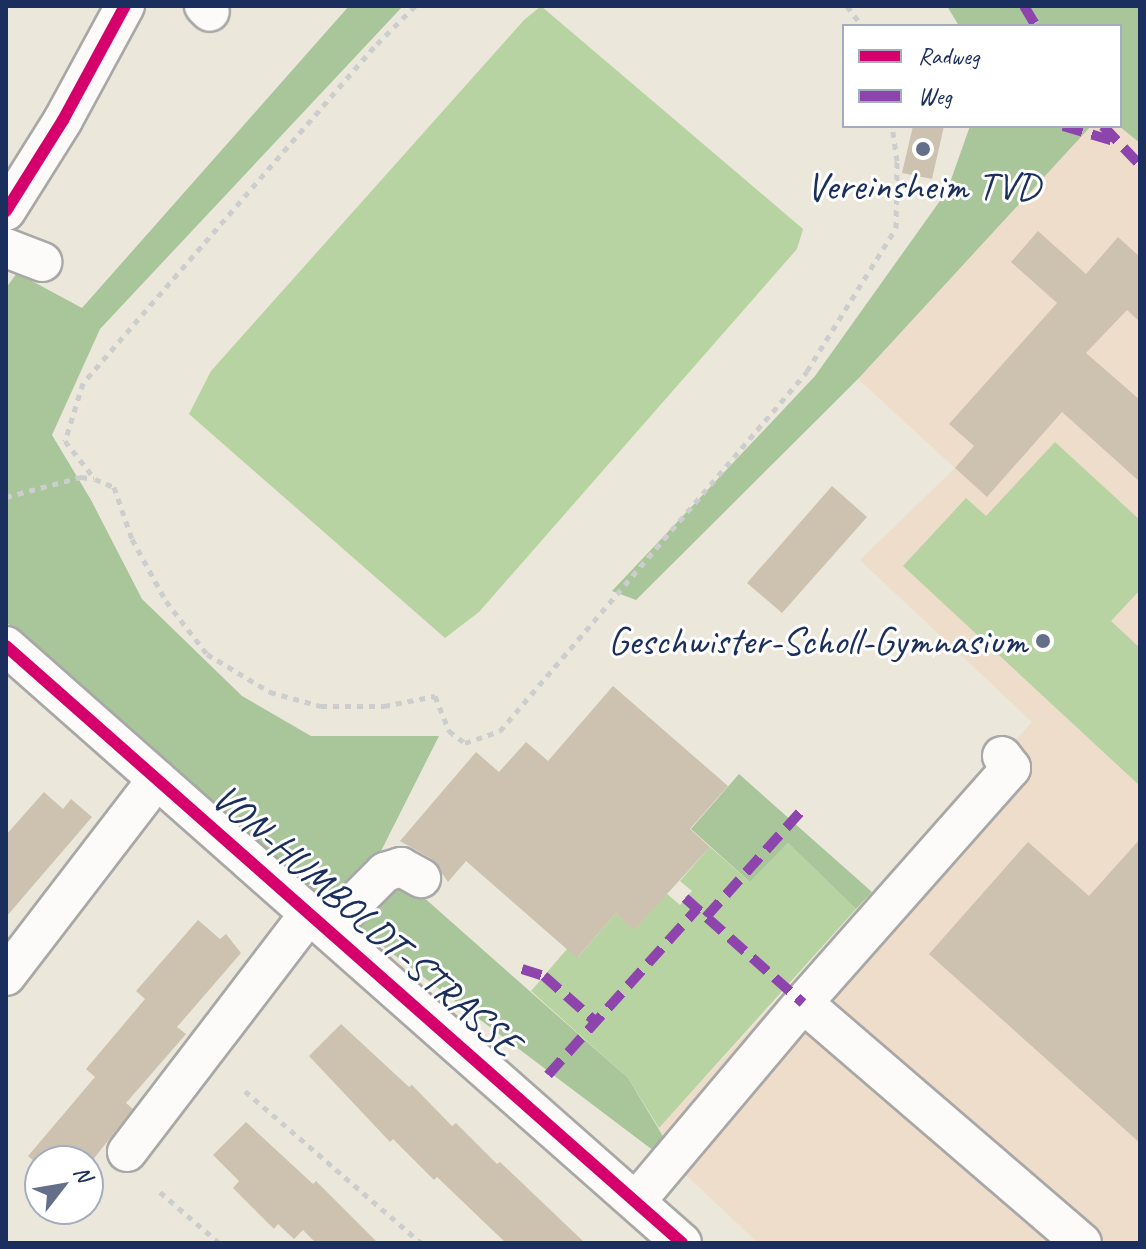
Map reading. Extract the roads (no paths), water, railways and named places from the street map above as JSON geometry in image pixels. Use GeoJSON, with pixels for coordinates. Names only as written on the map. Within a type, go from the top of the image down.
{"type":"FeatureCollection","features":[{"type":"Feature","properties":{"kind":"street"},"geometry":{"type":"LineString","coordinates":[[6,211],[17,161],[63,120],[125,6]]}},
{"type":"Feature","properties":{"kind":"street"},"geometry":{"type":"LineString","coordinates":[[6,248],[42,262]]}},
{"type":"Feature","properties":{"kind":"street","name":"VON-HUMBOLDT-STRASSE"},"geometry":{"type":"LineString","coordinates":[[6,646],[637,1200],[682,1243]]}},
{"type":"Feature","properties":{"kind":"street"},"geometry":{"type":"LineString","coordinates":[[637,1200],[803,1003],[889,889],[950,823],[1011,768],[1002,756]]}},
{"type":"Feature","properties":{"kind":"street"},"geometry":{"type":"LineString","coordinates":[[6,976],[157,779]]}},
{"type":"Feature","properties":{"kind":"street"},"geometry":{"type":"LineString","coordinates":[[127,1152],[319,921],[385,872],[401,867],[421,878]]}},
{"type":"Feature","properties":{"kind":"street"},"geometry":{"type":"LineString","coordinates":[[803,1003],[1082,1243]]}},
{"type":"Feature","properties":{"kind":"place","name":"Vereinsheim TVD"},"geometry":{"type":"Point","coordinates":[923,149]}},
{"type":"Feature","properties":{"kind":"place","name":"Geschwister-Scholl-Gymnasium"},"geometry":{"type":"Point","coordinates":[1043,641]}}]}
